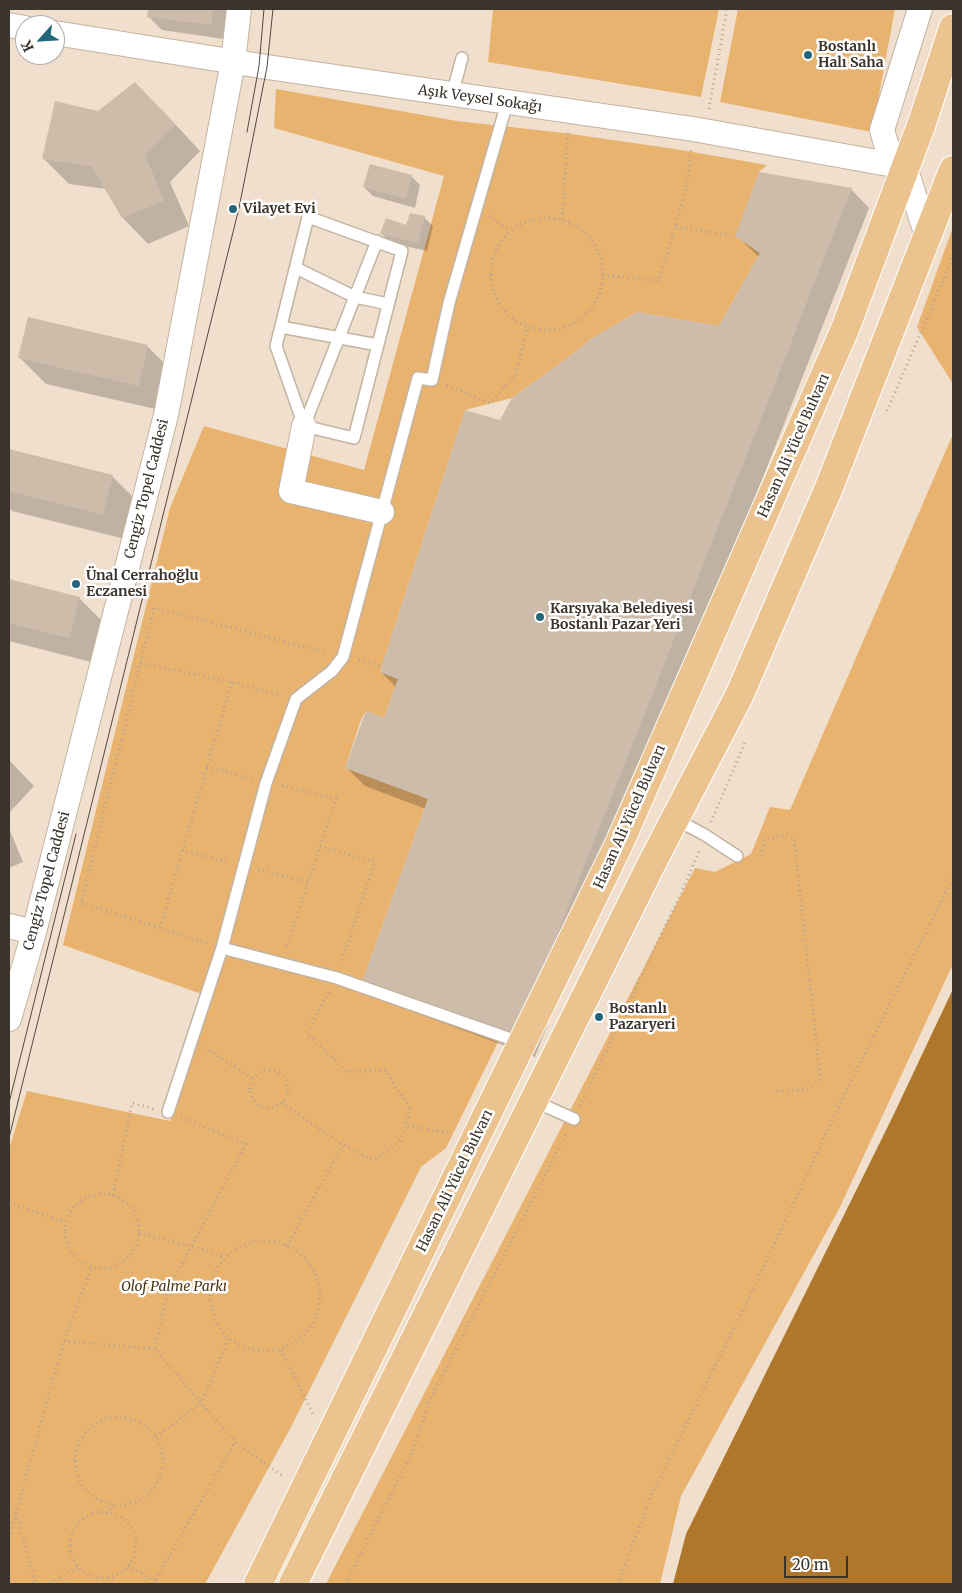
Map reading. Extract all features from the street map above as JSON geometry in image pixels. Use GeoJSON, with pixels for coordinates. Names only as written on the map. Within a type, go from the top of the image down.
{"type":"FeatureCollection","features":[{"type":"Feature","properties":{"kind":"main road","name":"Hasan Ali Yücel Bulvarı"},"geometry":{"type":"LineString","coordinates":[[258,1584],[620,844],[846,328],[922,123],[953,28]]}},
{"type":"Feature","properties":{"kind":"main road"},"geometry":{"type":"LineString","coordinates":[[293,1584],[675,819],[739,696],[828,490],[953,170]]}},
{"type":"Feature","properties":{"kind":"street","name":"Cengiz Topel Caddesi"},"geometry":{"type":"LineString","coordinates":[[9,1019],[34,932],[166,415],[233,62],[238,9]]}},
{"type":"Feature","properties":{"kind":"street"},"geometry":{"type":"LineString","coordinates":[[920,9],[882,130],[887,147],[905,167],[927,236]]}},
{"type":"Feature","properties":{"kind":"street","name":"Aşık Veysel Sokağı"},"geometry":{"type":"LineString","coordinates":[[65,35],[452,95],[699,130],[905,167]]}},
{"type":"Feature","properties":{"kind":"street"},"geometry":{"type":"LineString","coordinates":[[304,426],[291,491],[382,512]]}},
{"type":"Feature","properties":{"kind":"street"},"geometry":{"type":"LineString","coordinates":[[9,926],[34,932]]}},
{"type":"Feature","properties":{"kind":"lane"},"geometry":{"type":"LineString","coordinates":[[452,95],[462,58]]}},
{"type":"Feature","properties":{"kind":"lane"},"geometry":{"type":"LineString","coordinates":[[168,1112],[222,948],[266,783],[296,699],[332,671],[342,657],[418,378],[432,380],[449,304],[507,103]]}},
{"type":"Feature","properties":{"kind":"lane"},"geometry":{"type":"LineString","coordinates":[[308,217],[402,251],[354,438],[304,426],[276,346],[308,217]]}},
{"type":"Feature","properties":{"kind":"lane"},"geometry":{"type":"LineString","coordinates":[[304,426],[377,241]]}},
{"type":"Feature","properties":{"kind":"lane"},"geometry":{"type":"LineString","coordinates":[[296,268],[355,297],[388,304]]}},
{"type":"Feature","properties":{"kind":"lane"},"geometry":{"type":"LineString","coordinates":[[281,327],[378,345]]}},
{"type":"Feature","properties":{"kind":"lane"},"geometry":{"type":"LineString","coordinates":[[675,819],[705,835],[736,856]]}},
{"type":"Feature","properties":{"kind":"lane"},"geometry":{"type":"LineString","coordinates":[[222,948],[337,978],[522,1043]]}},
{"type":"Feature","properties":{"kind":"lane"},"geometry":{"type":"LineString","coordinates":[[534,1101],[574,1119]]}},
{"type":"Feature","properties":{"kind":"path"},"geometry":{"type":"LineString","coordinates":[[603,275],[659,282],[687,186],[727,9]]}},
{"type":"Feature","properties":{"kind":"path"},"geometry":{"type":"LineString","coordinates":[[562,219],[570,112]]}},
{"type":"Feature","properties":{"kind":"path"},"geometry":{"type":"LineString","coordinates":[[478,207],[509,231]]}},
{"type":"Feature","properties":{"kind":"path"},"geometry":{"type":"LineString","coordinates":[[543,217],[562,219],[579,227],[592,240],[600,257],[603,275],[599,294],[590,310],[576,322],[558,329],[540,330],[522,324],[507,314],[496,298],[490,281],[491,262],[498,245],[509,231],[525,221],[543,217]]}},
{"type":"Feature","properties":{"kind":"path"},"geometry":{"type":"LineString","coordinates":[[676,226],[736,236]]}},
{"type":"Feature","properties":{"kind":"path"},"geometry":{"type":"LineString","coordinates":[[885,416],[953,257]]}},
{"type":"Feature","properties":{"kind":"path"},"geometry":{"type":"LineString","coordinates":[[432,380],[490,403],[516,374],[528,326]]}},
{"type":"Feature","properties":{"kind":"path"},"geometry":{"type":"LineString","coordinates":[[222,948],[81,904],[154,608],[382,666]]}},
{"type":"Feature","properties":{"kind":"path"},"geometry":{"type":"LineString","coordinates":[[140,663],[232,682],[296,699]]}},
{"type":"Feature","properties":{"kind":"path"},"geometry":{"type":"LineString","coordinates":[[160,928],[232,682]]}},
{"type":"Feature","properties":{"kind":"path"},"geometry":{"type":"LineString","coordinates":[[345,1584],[411,1455],[431,1398],[574,1119],[682,891],[747,737]]}},
{"type":"Feature","properties":{"kind":"path"},"geometry":{"type":"LineString","coordinates":[[206,766],[266,783],[336,798],[281,964]]}},
{"type":"Feature","properties":{"kind":"path"},"geometry":{"type":"LineString","coordinates":[[762,856],[765,839],[786,834],[794,838],[820,1076],[816,1084],[810,1088],[776,1091]]}},
{"type":"Feature","properties":{"kind":"path"},"geometry":{"type":"LineString","coordinates":[[282,1103],[343,1145],[374,1160],[399,1142],[410,1108],[385,1070],[347,1072],[307,1033],[337,978],[375,862],[320,846]]}},
{"type":"Feature","properties":{"kind":"path"},"geometry":{"type":"LineString","coordinates":[[618,1584],[650,1498],[758,1279],[847,1089],[953,878]]}},
{"type":"Feature","properties":{"kind":"path"},"geometry":{"type":"LineString","coordinates":[[192,1040],[253,1078]]}},
{"type":"Feature","properties":{"kind":"path"},"geometry":{"type":"LineString","coordinates":[[270,1070],[282,1075],[288,1092],[282,1103],[272,1108],[260,1106],[255,1102],[250,1090],[253,1078],[264,1071],[270,1070]]}},
{"type":"Feature","properties":{"kind":"path"},"geometry":{"type":"LineString","coordinates":[[113,1195],[132,1103],[168,1112],[246,1144],[168,1290],[155,1349]]}},
{"type":"Feature","properties":{"kind":"path"},"geometry":{"type":"LineString","coordinates":[[406,1124],[453,1135]]}},
{"type":"Feature","properties":{"kind":"path"},"geometry":{"type":"LineString","coordinates":[[287,1246],[343,1145]]}},
{"type":"Feature","properties":{"kind":"path"},"geometry":{"type":"LineString","coordinates":[[101,1193],[113,1195],[124,1201],[133,1210],[138,1221],[139,1233],[136,1245],[130,1255],[121,1263],[110,1267],[97,1268],[86,1264],[76,1257],[68,1247],[65,1235],[65,1222],[70,1211],[78,1202],[89,1195],[101,1193]]}},
{"type":"Feature","properties":{"kind":"path"},"geometry":{"type":"LineString","coordinates":[[9,1203],[65,1222]]}},
{"type":"Feature","properties":{"kind":"path"},"geometry":{"type":"LineString","coordinates":[[139,1233],[192,1246],[225,1258]]}},
{"type":"Feature","properties":{"kind":"path"},"geometry":{"type":"LineString","coordinates":[[256,1242],[274,1242],[287,1246],[306,1259],[316,1274],[320,1292],[318,1311],[311,1328],[298,1341],[281,1350],[263,1352],[244,1348],[229,1338],[218,1324],[211,1308],[210,1290],[215,1273],[225,1258],[239,1248],[256,1242]]}},
{"type":"Feature","properties":{"kind":"path"},"geometry":{"type":"LineString","coordinates":[[9,1538],[64,1341],[92,1266]]}},
{"type":"Feature","properties":{"kind":"path"},"geometry":{"type":"LineString","coordinates":[[156,1437],[201,1403],[229,1338]]}},
{"type":"Feature","properties":{"kind":"path"},"geometry":{"type":"LineString","coordinates":[[64,1341],[155,1349],[235,1442],[284,1478],[288,1470]]}},
{"type":"Feature","properties":{"kind":"path"},"geometry":{"type":"LineString","coordinates":[[281,1350],[314,1412],[310,1420]]}},
{"type":"Feature","properties":{"kind":"path"},"geometry":{"type":"LineString","coordinates":[[118,1417],[133,1419],[146,1426],[156,1437],[162,1450],[163,1464],[160,1478],[152,1490],[141,1499],[127,1504],[113,1504],[100,1500],[88,1492],[80,1480],[75,1466],[76,1451],[82,1438],[91,1427],[104,1420],[118,1417]]}},
{"type":"Feature","properties":{"kind":"path"},"geometry":{"type":"LineString","coordinates":[[128,1566],[154,1583],[235,1442]]}},
{"type":"Feature","properties":{"kind":"path"},"geometry":{"type":"LineString","coordinates":[[106,1513],[113,1504]]}},
{"type":"Feature","properties":{"kind":"path"},"geometry":{"type":"LineString","coordinates":[[16,1512],[36,1584]]}},
{"type":"Feature","properties":{"kind":"path"},"geometry":{"type":"LineString","coordinates":[[101,1512],[106,1513],[121,1518],[129,1526],[134,1535],[135,1551],[128,1566],[120,1573],[100,1578],[89,1575],[78,1566],[70,1550],[70,1539],[74,1529],[81,1521],[90,1515],[101,1512]]}},
{"type":"Feature","properties":{"kind":"path"},"geometry":{"type":"LineString","coordinates":[[51,1584],[78,1566]]}},
{"type":"Feature","properties":{"kind":"green space"},"geometry":{"type":"Polygon","coordinates":[[[493,9],[719,9],[701,97],[488,62],[493,9]]]}},
{"type":"Feature","properties":{"kind":"green space","name":"Bostanlı Halı Saha"},"geometry":{"type":"Polygon","coordinates":[[[738,9],[895,9],[872,132],[720,102],[738,9]]]}},
{"type":"Feature","properties":{"kind":"green space","name":"Olof Palme Parkı"},"geometry":{"type":"Polygon","coordinates":[[[276,89],[457,121],[564,133],[767,165],[759,172],[736,236],[760,253],[719,326],[637,312],[591,339],[512,398],[465,410],[380,672],[398,679],[384,718],[366,711],[361,720],[345,768],[428,799],[362,982],[502,1034],[446,1148],[421,1167],[291,1427],[205,1584],[9,1584],[9,1149],[27,1091],[170,1121],[213,998],[63,945],[170,508],[204,426],[364,470],[444,176],[274,128],[276,89]]]}},
{"type":"Feature","properties":{"kind":"green space"},"geometry":{"type":"Polygon","coordinates":[[[953,227],[953,384],[917,327],[953,227]]]}},
{"type":"Feature","properties":{"kind":"green space"},"geometry":{"type":"Polygon","coordinates":[[[953,434],[953,964],[839,1209],[681,1496],[660,1584],[326,1584],[695,868],[715,872],[751,854],[770,807],[790,810],[953,434]]]}},
{"type":"Feature","properties":{"kind":"shaded area"},"geometry":{"type":"Polygon","coordinates":[[[953,989],[953,1584],[673,1584],[686,1534],[893,1116],[953,989]]]}},
{"type":"Feature","properties":{"kind":"building"},"geometry":{"type":"Polygon","coordinates":[[[148,9],[213,9],[211,25],[147,17],[148,9]]]}},
{"type":"Feature","properties":{"kind":"building"},"geometry":{"type":"Polygon","coordinates":[[[135,82],[175,124],[145,155],[164,201],[122,218],[91,166],[42,159],[55,101],[98,111],[135,82]]]}},
{"type":"Feature","properties":{"kind":"building"},"geometry":{"type":"Polygon","coordinates":[[[370,164],[412,175],[406,199],[363,187],[370,164]]]}},
{"type":"Feature","properties":{"kind":"building","name":"Karşıyaka Belediyesi Bostanlı Pazar Yeri"},"geometry":{"type":"Polygon","coordinates":[[[759,172],[852,188],[516,1039],[362,982],[428,799],[345,768],[366,711],[384,718],[398,679],[380,672],[465,410],[500,420],[512,398],[591,339],[637,312],[719,326],[760,253],[735,236],[759,172]]]}},
{"type":"Feature","properties":{"kind":"building"},"geometry":{"type":"Polygon","coordinates":[[[410,213],[425,216],[418,243],[380,234],[386,218],[406,225],[410,213]]]}},
{"type":"Feature","properties":{"kind":"building"},"geometry":{"type":"Polygon","coordinates":[[[28,317],[148,345],[139,386],[18,358],[28,317]]]}},
{"type":"Feature","properties":{"kind":"building"},"geometry":{"type":"Polygon","coordinates":[[[9,449],[113,475],[103,515],[9,491],[9,449]]]}},
{"type":"Feature","properties":{"kind":"building"},"geometry":{"type":"Polygon","coordinates":[[[9,579],[80,597],[69,638],[9,623],[9,579]]]}},
{"type":"Feature","properties":{"kind":"tram line"},"geometry":{"type":"LineString","coordinates":[[247,132],[259,66],[264,9]]}},
{"type":"Feature","properties":{"kind":"tram line"},"geometry":{"type":"LineString","coordinates":[[9,1138],[239,208],[267,67],[273,9]]}},
{"type":"Feature","properties":{"kind":"tram line"},"geometry":{"type":"LineString","coordinates":[[9,1103],[76,834]]}},
{"type":"Feature","properties":{"kind":"place","name":"Bostanlı Halı Saha"},"geometry":{"type":"Point","coordinates":[808,55]}},
{"type":"Feature","properties":{"kind":"place","name":"Vilayet Evi"},"geometry":{"type":"Point","coordinates":[233,209]}},
{"type":"Feature","properties":{"kind":"place","name":"Ünal Cerrahoğlu Eczanesi"},"geometry":{"type":"Point","coordinates":[76,584]}},
{"type":"Feature","properties":{"kind":"place","name":"Karşıyaka Belediyesi Bostanlı Pazar Yeri"},"geometry":{"type":"Point","coordinates":[540,617]}},
{"type":"Feature","properties":{"kind":"place","name":"Bostanlı Pazaryeri"},"geometry":{"type":"Point","coordinates":[599,1017]}}]}
